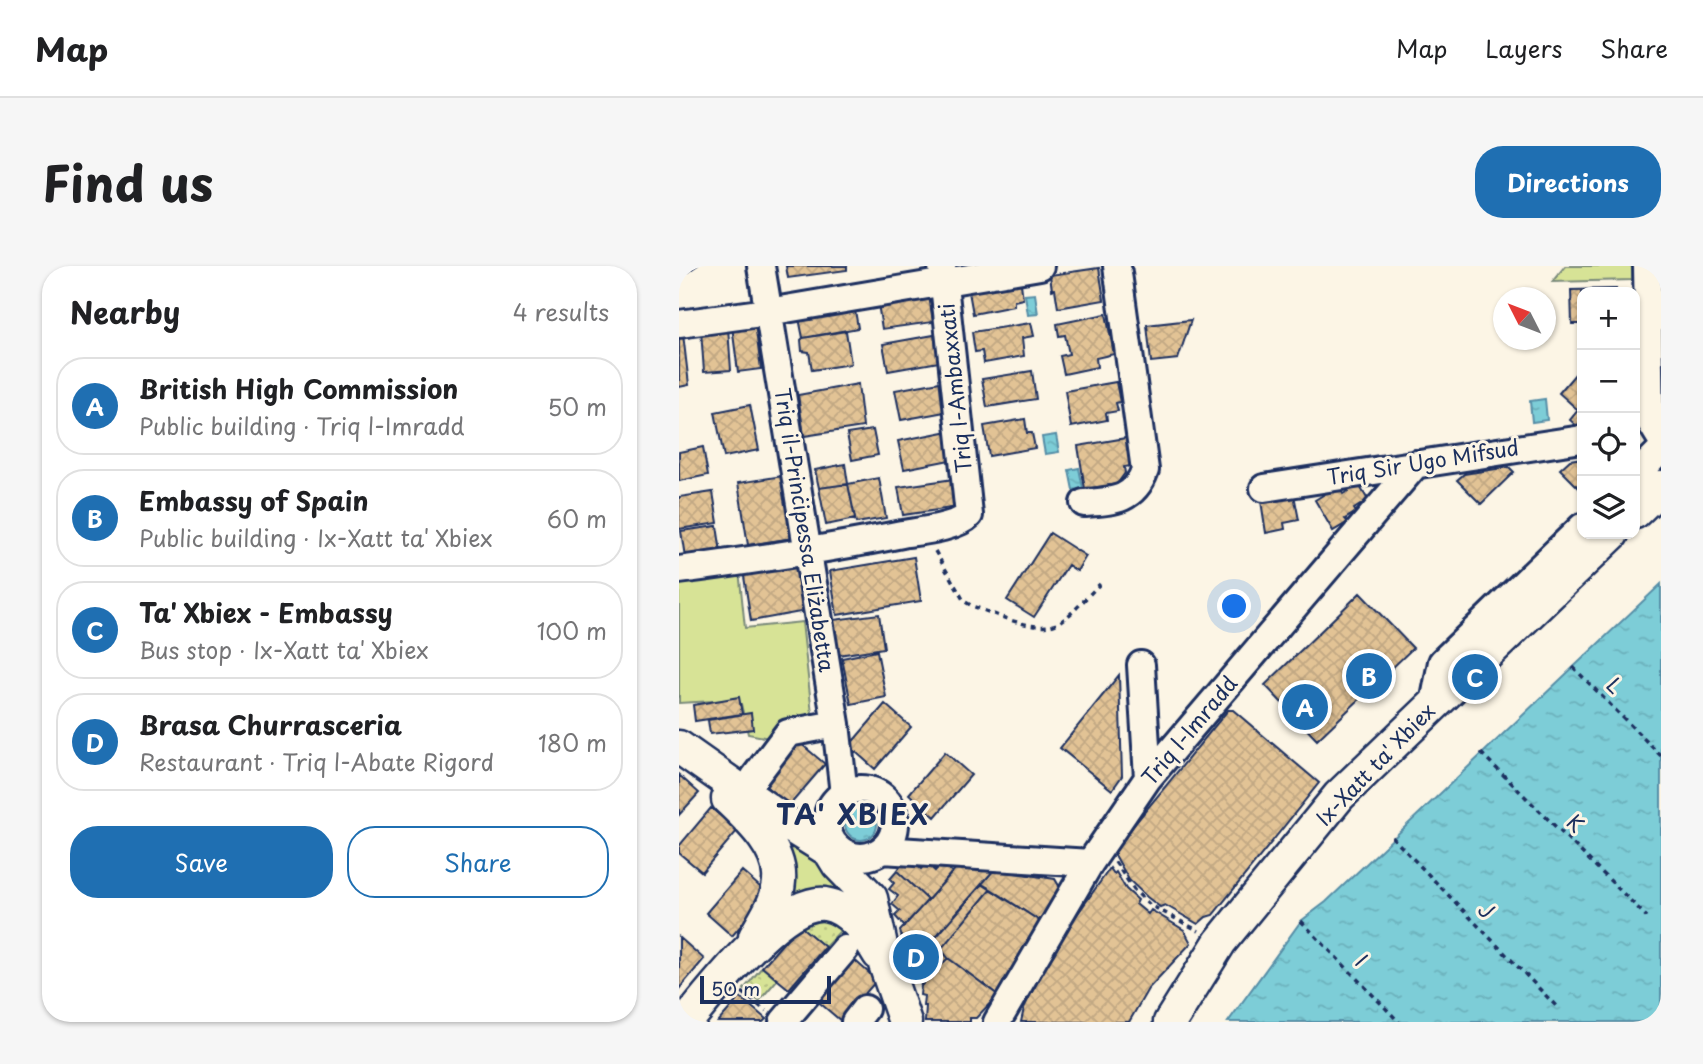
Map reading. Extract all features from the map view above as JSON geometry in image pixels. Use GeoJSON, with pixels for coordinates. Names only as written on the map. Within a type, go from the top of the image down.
{"type":"FeatureCollection","features":[{"type":"Feature","properties":{"kind":"main road"},"geometry":{"type":"LineString","coordinates":[[1640,507],[1661,486]]}},
{"type":"Feature","properties":{"kind":"main road","name":"Ix-Xatt ta' Xbiex"},"geometry":{"type":"LineString","coordinates":[[1170,1022],[1220,942],[1339,796],[1607,539]]}},
{"type":"Feature","properties":{"kind":"main road"},"geometry":{"type":"LineString","coordinates":[[679,747],[830,851],[838,864],[871,898],[885,964],[905,1022]]}},
{"type":"Feature","properties":{"kind":"main road"},"geometry":{"type":"LineString","coordinates":[[679,753],[752,821],[775,859],[780,880],[776,895],[750,948]]}},
{"type":"Feature","properties":{"kind":"main road"},"geometry":{"type":"LineString","coordinates":[[686,1022],[750,948],[793,912],[806,905],[828,905],[841,910],[865,931],[885,964]]}},
{"type":"Feature","properties":{"kind":"street","name":"Triq il-Prinċipessa Eliżabetta"},"geometry":{"type":"LineString","coordinates":[[761,266],[836,723],[844,794]]}},
{"type":"Feature","properties":{"kind":"street"},"geometry":{"type":"LineString","coordinates":[[679,324],[768,312],[943,274],[1040,266]]}},
{"type":"Feature","properties":{"kind":"street"},"geometry":{"type":"LineString","coordinates":[[1083,503],[1106,502],[1131,494],[1140,485],[1145,470],[1117,266]]}},
{"type":"Feature","properties":{"kind":"street"},"geometry":{"type":"LineString","coordinates":[[1647,266],[1650,421],[1661,441]]}},
{"type":"Feature","properties":{"kind":"street","name":"Triq l-Ambaxxati"},"geometry":{"type":"LineString","coordinates":[[922,531],[966,519],[970,511],[943,274]]}},
{"type":"Feature","properties":{"kind":"street"},"geometry":{"type":"LineString","coordinates":[[1640,431],[1661,441]]}},
{"type":"Feature","properties":{"kind":"street","name":"Triq Sir Ugo Mifsud"},"geometry":{"type":"LineString","coordinates":[[1264,488],[1577,440]]}},
{"type":"Feature","properties":{"kind":"street"},"geometry":{"type":"LineString","coordinates":[[1640,471],[1661,450]]}},
{"type":"Feature","properties":{"kind":"street","name":"Triq l-Imradd"},"geometry":{"type":"LineString","coordinates":[[997,1022],[1090,863],[1148,778],[1416,464]]}},
{"type":"Feature","properties":{"kind":"street"},"geometry":{"type":"LineString","coordinates":[[679,570],[809,553],[922,531]]}},
{"type":"Feature","properties":{"kind":"street"},"geometry":{"type":"LineString","coordinates":[[1434,704],[1442,663],[1577,532]]}},
{"type":"Feature","properties":{"kind":"street"},"geometry":{"type":"LineString","coordinates":[[1141,665],[1148,778]]}},
{"type":"Feature","properties":{"kind":"street"},"geometry":{"type":"LineString","coordinates":[[754,778],[788,733],[836,723]]}},
{"type":"Feature","properties":{"kind":"street"},"geometry":{"type":"LineString","coordinates":[[871,898],[883,845],[895,818],[884,798],[865,789],[844,794],[831,807],[828,816],[827,826],[835,845],[852,856],[883,845],[925,852],[1090,863]]}},
{"type":"Feature","properties":{"kind":"street"},"geometry":{"type":"LineString","coordinates":[[795,829],[828,816]]}},
{"type":"Feature","properties":{"kind":"street"},"geometry":{"type":"LineString","coordinates":[[776,1018],[845,949]]}},
{"type":"Feature","properties":{"kind":"path"},"geometry":{"type":"LineString","coordinates":[[922,531],[964,601],[1037,628],[1061,622],[1100,584]]}},
{"type":"Feature","properties":{"kind":"path","name":"L"},"geometry":{"type":"LineString","coordinates":[[1573,667],[1661,757]]}},
{"type":"Feature","properties":{"kind":"path","name":"K"},"geometry":{"type":"LineString","coordinates":[[1481,753],[1647,917]]}},
{"type":"Feature","properties":{"kind":"path","name":"J"},"geometry":{"type":"LineString","coordinates":[[1392,837],[1557,1007]]}},
{"type":"Feature","properties":{"kind":"path"},"geometry":{"type":"LineString","coordinates":[[1090,863],[1114,859],[1134,890],[1150,905],[1220,942]]}},
{"type":"Feature","properties":{"kind":"path","name":"I"},"geometry":{"type":"LineString","coordinates":[[1301,921],[1399,1022]]}},
{"type":"Feature","properties":{"kind":"path"},"geometry":{"type":"LineString","coordinates":[[724,978],[776,1018]]}},
{"type":"Feature","properties":{"kind":"green space"},"geometry":{"type":"Polygon","coordinates":[[[1565,266],[1633,266],[1633,280],[1552,282],[1565,266]]]}},
{"type":"Feature","properties":{"kind":"green space"},"geometry":{"type":"Polygon","coordinates":[[[739,570],[745,628],[802,622],[814,732],[769,738],[748,734],[741,704],[731,700],[679,703],[679,577],[739,570]]]}},
{"type":"Feature","properties":{"kind":"green space"},"geometry":{"type":"Polygon","coordinates":[[[771,829],[802,844],[856,893],[780,914],[771,829]]]}},
{"type":"Feature","properties":{"kind":"green space"},"geometry":{"type":"Polygon","coordinates":[[[820,915],[843,928],[825,947],[799,925],[820,915]]]}},
{"type":"Feature","properties":{"kind":"green space"},"geometry":{"type":"Polygon","coordinates":[[[762,967],[777,980],[759,1001],[744,989],[762,967]]]}},
{"type":"Feature","properties":{"kind":"water"},"geometry":{"type":"Polygon","coordinates":[[[1035,294],[1038,314],[1028,315],[1025,295],[1035,294]]]}},
{"type":"Feature","properties":{"kind":"water"},"geometry":{"type":"Polygon","coordinates":[[[1545,399],[1547,420],[1532,422],[1530,401],[1545,399]]]}},
{"type":"Feature","properties":{"kind":"water"},"geometry":{"type":"Polygon","coordinates":[[[1056,435],[1059,452],[1045,454],[1042,437],[1056,435]]]}},
{"type":"Feature","properties":{"kind":"water"},"geometry":{"type":"Polygon","coordinates":[[[1079,468],[1083,488],[1073,490],[1069,470],[1079,468]]]}},
{"type":"Feature","properties":{"kind":"water"},"geometry":{"type":"Polygon","coordinates":[[[1661,584],[1661,1022],[1228,1022],[1301,921],[1326,902],[1661,584]]]}},
{"type":"Feature","properties":{"kind":"water"},"geometry":{"type":"Polygon","coordinates":[[[861,808],[872,813],[877,824],[872,835],[861,840],[850,835],[845,824],[850,813],[861,808]]]}},
{"type":"Feature","properties":{"kind":"building"},"geometry":{"type":"Polygon","coordinates":[[[679,266],[696,266],[679,278],[679,266]]]}},
{"type":"Feature","properties":{"kind":"building"},"geometry":{"type":"Polygon","coordinates":[[[786,266],[847,266],[847,270],[788,278],[786,266]]]}},
{"type":"Feature","properties":{"kind":"building"},"geometry":{"type":"Polygon","coordinates":[[[1099,268],[1104,300],[1058,308],[1050,275],[1099,268]]]}},
{"type":"Feature","properties":{"kind":"building"},"geometry":{"type":"Polygon","coordinates":[[[1020,276],[1023,299],[1014,301],[1014,306],[973,314],[968,286],[1020,276]]]}},
{"type":"Feature","properties":{"kind":"building"},"geometry":{"type":"Polygon","coordinates":[[[928,289],[933,322],[882,329],[877,297],[928,289]]]}},
{"type":"Feature","properties":{"kind":"building"},"geometry":{"type":"Polygon","coordinates":[[[1571,290],[1577,290],[1577,324],[1572,324],[1571,290]]]}},
{"type":"Feature","properties":{"kind":"building"},"geometry":{"type":"Polygon","coordinates":[[[853,298],[858,328],[803,338],[797,308],[853,298]]]}},
{"type":"Feature","properties":{"kind":"building"},"geometry":{"type":"Polygon","coordinates":[[[1106,314],[1114,354],[1096,358],[1097,367],[1064,374],[1060,356],[1069,354],[1065,335],[1059,336],[1057,324],[1106,314]]]}},
{"type":"Feature","properties":{"kind":"building"},"geometry":{"type":"Polygon","coordinates":[[[1191,320],[1178,359],[1151,362],[1147,325],[1191,320]]]}},
{"type":"Feature","properties":{"kind":"building"},"geometry":{"type":"Polygon","coordinates":[[[755,323],[761,369],[738,372],[732,326],[755,323]]]}},
{"type":"Feature","properties":{"kind":"building"},"geometry":{"type":"Polygon","coordinates":[[[1031,323],[1034,336],[1022,338],[1024,356],[984,363],[982,351],[975,352],[972,332],[1031,323]]]}},
{"type":"Feature","properties":{"kind":"building"},"geometry":{"type":"Polygon","coordinates":[[[728,328],[731,370],[704,372],[701,330],[728,328]]]}},
{"type":"Feature","properties":{"kind":"building"},"geometry":{"type":"Polygon","coordinates":[[[846,331],[851,364],[812,370],[809,352],[802,351],[801,340],[846,331]]]}},
{"type":"Feature","properties":{"kind":"building"},"geometry":{"type":"Polygon","coordinates":[[[679,334],[683,334],[689,385],[679,387],[679,334]]]}},
{"type":"Feature","properties":{"kind":"building"},"geometry":{"type":"Polygon","coordinates":[[[934,335],[939,362],[888,371],[883,344],[934,335]]]}},
{"type":"Feature","properties":{"kind":"building"},"geometry":{"type":"Polygon","coordinates":[[[1032,371],[1036,399],[987,407],[982,379],[1032,371]]]}},
{"type":"Feature","properties":{"kind":"building"},"geometry":{"type":"Polygon","coordinates":[[[1577,372],[1577,409],[1559,393],[1577,372]]]}},
{"type":"Feature","properties":{"kind":"building"},"geometry":{"type":"Polygon","coordinates":[[[940,382],[945,412],[901,420],[895,390],[940,382]]]}},
{"type":"Feature","properties":{"kind":"building"},"geometry":{"type":"Polygon","coordinates":[[[1116,382],[1120,402],[1116,403],[1118,411],[1106,413],[1107,420],[1071,427],[1065,391],[1116,382]]]}},
{"type":"Feature","properties":{"kind":"building"},"geometry":{"type":"Polygon","coordinates":[[[858,384],[863,427],[804,436],[798,395],[858,384]]]}},
{"type":"Feature","properties":{"kind":"building"},"geometry":{"type":"Polygon","coordinates":[[[750,405],[759,450],[724,457],[715,412],[750,405]]]}},
{"type":"Feature","properties":{"kind":"building"},"geometry":{"type":"Polygon","coordinates":[[[1577,411],[1577,426],[1570,420],[1577,411]]]}},
{"type":"Feature","properties":{"kind":"building"},"geometry":{"type":"Polygon","coordinates":[[[1025,419],[1027,433],[1032,433],[1035,448],[989,456],[984,426],[1025,419]]]}},
{"type":"Feature","properties":{"kind":"building"},"geometry":{"type":"Polygon","coordinates":[[[873,430],[878,455],[852,460],[847,434],[873,430]]]}},
{"type":"Feature","properties":{"kind":"building"},"geometry":{"type":"Polygon","coordinates":[[[949,431],[955,459],[904,469],[898,441],[949,431]]]}},
{"type":"Feature","properties":{"kind":"building"},"geometry":{"type":"Polygon","coordinates":[[[1126,438],[1131,466],[1124,467],[1125,473],[1117,484],[1085,489],[1078,446],[1126,438]]]}},
{"type":"Feature","properties":{"kind":"building"},"geometry":{"type":"Polygon","coordinates":[[[703,447],[708,475],[679,481],[679,452],[703,447]]]}},
{"type":"Feature","properties":{"kind":"building"},"geometry":{"type":"Polygon","coordinates":[[[1577,459],[1577,486],[1560,469],[1570,460],[1577,459]]]}},
{"type":"Feature","properties":{"kind":"building"},"geometry":{"type":"Polygon","coordinates":[[[845,464],[848,484],[819,488],[815,470],[845,464]]]}},
{"type":"Feature","properties":{"kind":"building"},"geometry":{"type":"Polygon","coordinates":[[[1509,467],[1514,472],[1481,504],[1457,480],[1464,474],[1509,467]]]}},
{"type":"Feature","properties":{"kind":"building"},"geometry":{"type":"Polygon","coordinates":[[[783,476],[793,538],[748,545],[738,483],[783,476]]]}},
{"type":"Feature","properties":{"kind":"building"},"geometry":{"type":"Polygon","coordinates":[[[879,478],[886,518],[856,523],[848,484],[879,478]]]}},
{"type":"Feature","properties":{"kind":"building"},"geometry":{"type":"Polygon","coordinates":[[[954,479],[958,507],[903,515],[898,487],[954,479]]]}},
{"type":"Feature","properties":{"kind":"building"},"geometry":{"type":"Polygon","coordinates":[[[848,484],[855,519],[826,525],[819,488],[848,484]]]}},
{"type":"Feature","properties":{"kind":"building"},"geometry":{"type":"Polygon","coordinates":[[[1359,485],[1368,500],[1354,509],[1356,512],[1345,519],[1348,522],[1333,531],[1315,500],[1338,486],[1343,494],[1359,485]]]}},
{"type":"Feature","properties":{"kind":"building"},"geometry":{"type":"Polygon","coordinates":[[[713,492],[718,523],[679,529],[679,497],[713,492]]]}},
{"type":"Feature","properties":{"kind":"building"},"geometry":{"type":"Polygon","coordinates":[[[1294,495],[1299,520],[1284,523],[1285,529],[1266,533],[1261,501],[1294,495]]]}},
{"type":"Feature","properties":{"kind":"building"},"geometry":{"type":"Polygon","coordinates":[[[717,526],[721,552],[685,557],[681,531],[717,526]]]}},
{"type":"Feature","properties":{"kind":"building"},"geometry":{"type":"Polygon","coordinates":[[[1050,533],[1086,556],[1077,571],[1068,565],[1034,617],[1007,600],[1050,533]]]}},
{"type":"Feature","properties":{"kind":"building"},"geometry":{"type":"Polygon","coordinates":[[[914,557],[921,601],[837,615],[830,571],[914,557]]]}},
{"type":"Feature","properties":{"kind":"building"},"geometry":{"type":"Polygon","coordinates":[[[797,561],[806,611],[751,621],[743,570],[797,561]]]}},
{"type":"Feature","properties":{"kind":"building"},"geometry":{"type":"Polygon","coordinates":[[[1360,593],[1413,648],[1317,740],[1265,685],[1360,593]]]}},
{"type":"Feature","properties":{"kind":"building"},"geometry":{"type":"Polygon","coordinates":[[[879,614],[884,648],[838,655],[833,620],[879,614]]]}},
{"type":"Feature","properties":{"kind":"building"},"geometry":{"type":"Polygon","coordinates":[[[877,651],[886,697],[851,704],[842,658],[877,651]]]}},
{"type":"Feature","properties":{"kind":"building"},"geometry":{"type":"Polygon","coordinates":[[[1119,675],[1122,776],[1112,790],[1060,748],[1119,675]]]}},
{"type":"Feature","properties":{"kind":"building"},"geometry":{"type":"Polygon","coordinates":[[[739,697],[742,714],[695,721],[693,705],[739,697]]]}},
{"type":"Feature","properties":{"kind":"building"},"geometry":{"type":"Polygon","coordinates":[[[885,704],[911,727],[875,769],[849,746],[885,704]]]}},
{"type":"Feature","properties":{"kind":"building"},"geometry":{"type":"Polygon","coordinates":[[[1228,710],[1233,710],[1319,783],[1213,915],[1198,924],[1165,905],[1160,907],[1147,897],[1129,880],[1115,855],[1115,848],[1228,710]]]}},
{"type":"Feature","properties":{"kind":"building"},"geometry":{"type":"Polygon","coordinates":[[[751,713],[753,729],[710,734],[708,720],[751,713]]]}},
{"type":"Feature","properties":{"kind":"building"},"geometry":{"type":"Polygon","coordinates":[[[799,742],[825,764],[789,806],[762,783],[799,742]]]}},
{"type":"Feature","properties":{"kind":"building"},"geometry":{"type":"Polygon","coordinates":[[[945,752],[971,775],[935,817],[909,794],[945,752]]]}},
{"type":"Feature","properties":{"kind":"building"},"geometry":{"type":"Polygon","coordinates":[[[679,775],[699,793],[679,815],[679,775]]]}},
{"type":"Feature","properties":{"kind":"building"},"geometry":{"type":"Polygon","coordinates":[[[711,808],[738,830],[702,872],[679,853],[679,846],[711,808]]]}},
{"type":"Feature","properties":{"kind":"building"},"geometry":{"type":"Polygon","coordinates":[[[905,861],[910,865],[913,862],[921,869],[926,863],[935,871],[942,863],[952,872],[928,900],[897,871],[905,861]]]}},
{"type":"Feature","properties":{"kind":"building"},"geometry":{"type":"Polygon","coordinates":[[[957,867],[994,870],[916,959],[905,949],[900,931],[957,867]]]}},
{"type":"Feature","properties":{"kind":"building"},"geometry":{"type":"Polygon","coordinates":[[[1110,868],[1138,900],[1136,904],[1148,914],[1151,910],[1184,930],[1191,943],[1148,989],[1129,1022],[1021,1022],[1024,1008],[1046,964],[1110,868]]]}},
{"type":"Feature","properties":{"kind":"building"},"geometry":{"type":"Polygon","coordinates":[[[994,870],[1055,879],[1062,891],[1043,923],[982,884],[994,870]]]}},
{"type":"Feature","properties":{"kind":"building"},"geometry":{"type":"Polygon","coordinates":[[[742,871],[768,894],[732,936],[706,913],[742,871]]]}},
{"type":"Feature","properties":{"kind":"building"},"geometry":{"type":"Polygon","coordinates":[[[897,871],[928,900],[904,926],[895,916],[900,911],[892,904],[898,896],[889,889],[894,883],[890,879],[897,871]]]}},
{"type":"Feature","properties":{"kind":"building"},"geometry":{"type":"Polygon","coordinates":[[[982,884],[991,889],[941,949],[948,958],[921,986],[913,964],[982,884]]]}},
{"type":"Feature","properties":{"kind":"building"},"geometry":{"type":"Polygon","coordinates":[[[991,889],[1043,923],[998,995],[948,958],[941,949],[991,889]]]}},
{"type":"Feature","properties":{"kind":"building"},"geometry":{"type":"Polygon","coordinates":[[[799,925],[825,947],[789,989],[762,967],[799,925]]]}},
{"type":"Feature","properties":{"kind":"building"},"geometry":{"type":"Polygon","coordinates":[[[679,937],[704,959],[679,989],[679,937]]]}},
{"type":"Feature","properties":{"kind":"building"},"geometry":{"type":"Polygon","coordinates":[[[851,957],[877,980],[841,1021],[815,999],[851,957]]]}},
{"type":"Feature","properties":{"kind":"building"},"geometry":{"type":"Polygon","coordinates":[[[948,958],[998,995],[976,1018],[970,1018],[970,1022],[925,1022],[926,1006],[923,1006],[924,996],[920,995],[921,986],[948,958]]]}},
{"type":"Feature","properties":{"kind":"building"},"geometry":{"type":"Polygon","coordinates":[[[740,997],[766,1019],[763,1022],[718,1022],[740,997]]]}},
{"type":"Feature","properties":{"kind":"place","name":"Embassy of Spain"},"geometry":{"type":"Point","coordinates":[1369,676]}},
{"type":"Feature","properties":{"kind":"place","name":"Ta' Xbiex - Embassy"},"geometry":{"type":"Point","coordinates":[1475,677]}},
{"type":"Feature","properties":{"kind":"place","name":"British High Commission"},"geometry":{"type":"Point","coordinates":[1305,707]}},
{"type":"Feature","properties":{"kind":"place","name":"Brasa Churrasceria"},"geometry":{"type":"Point","coordinates":[916,957]}},
{"type":"Feature","properties":{"kind":"district","name":"TA' XBIEX"},"geometry":{"type":"Point","coordinates":[853,815]}}]}
